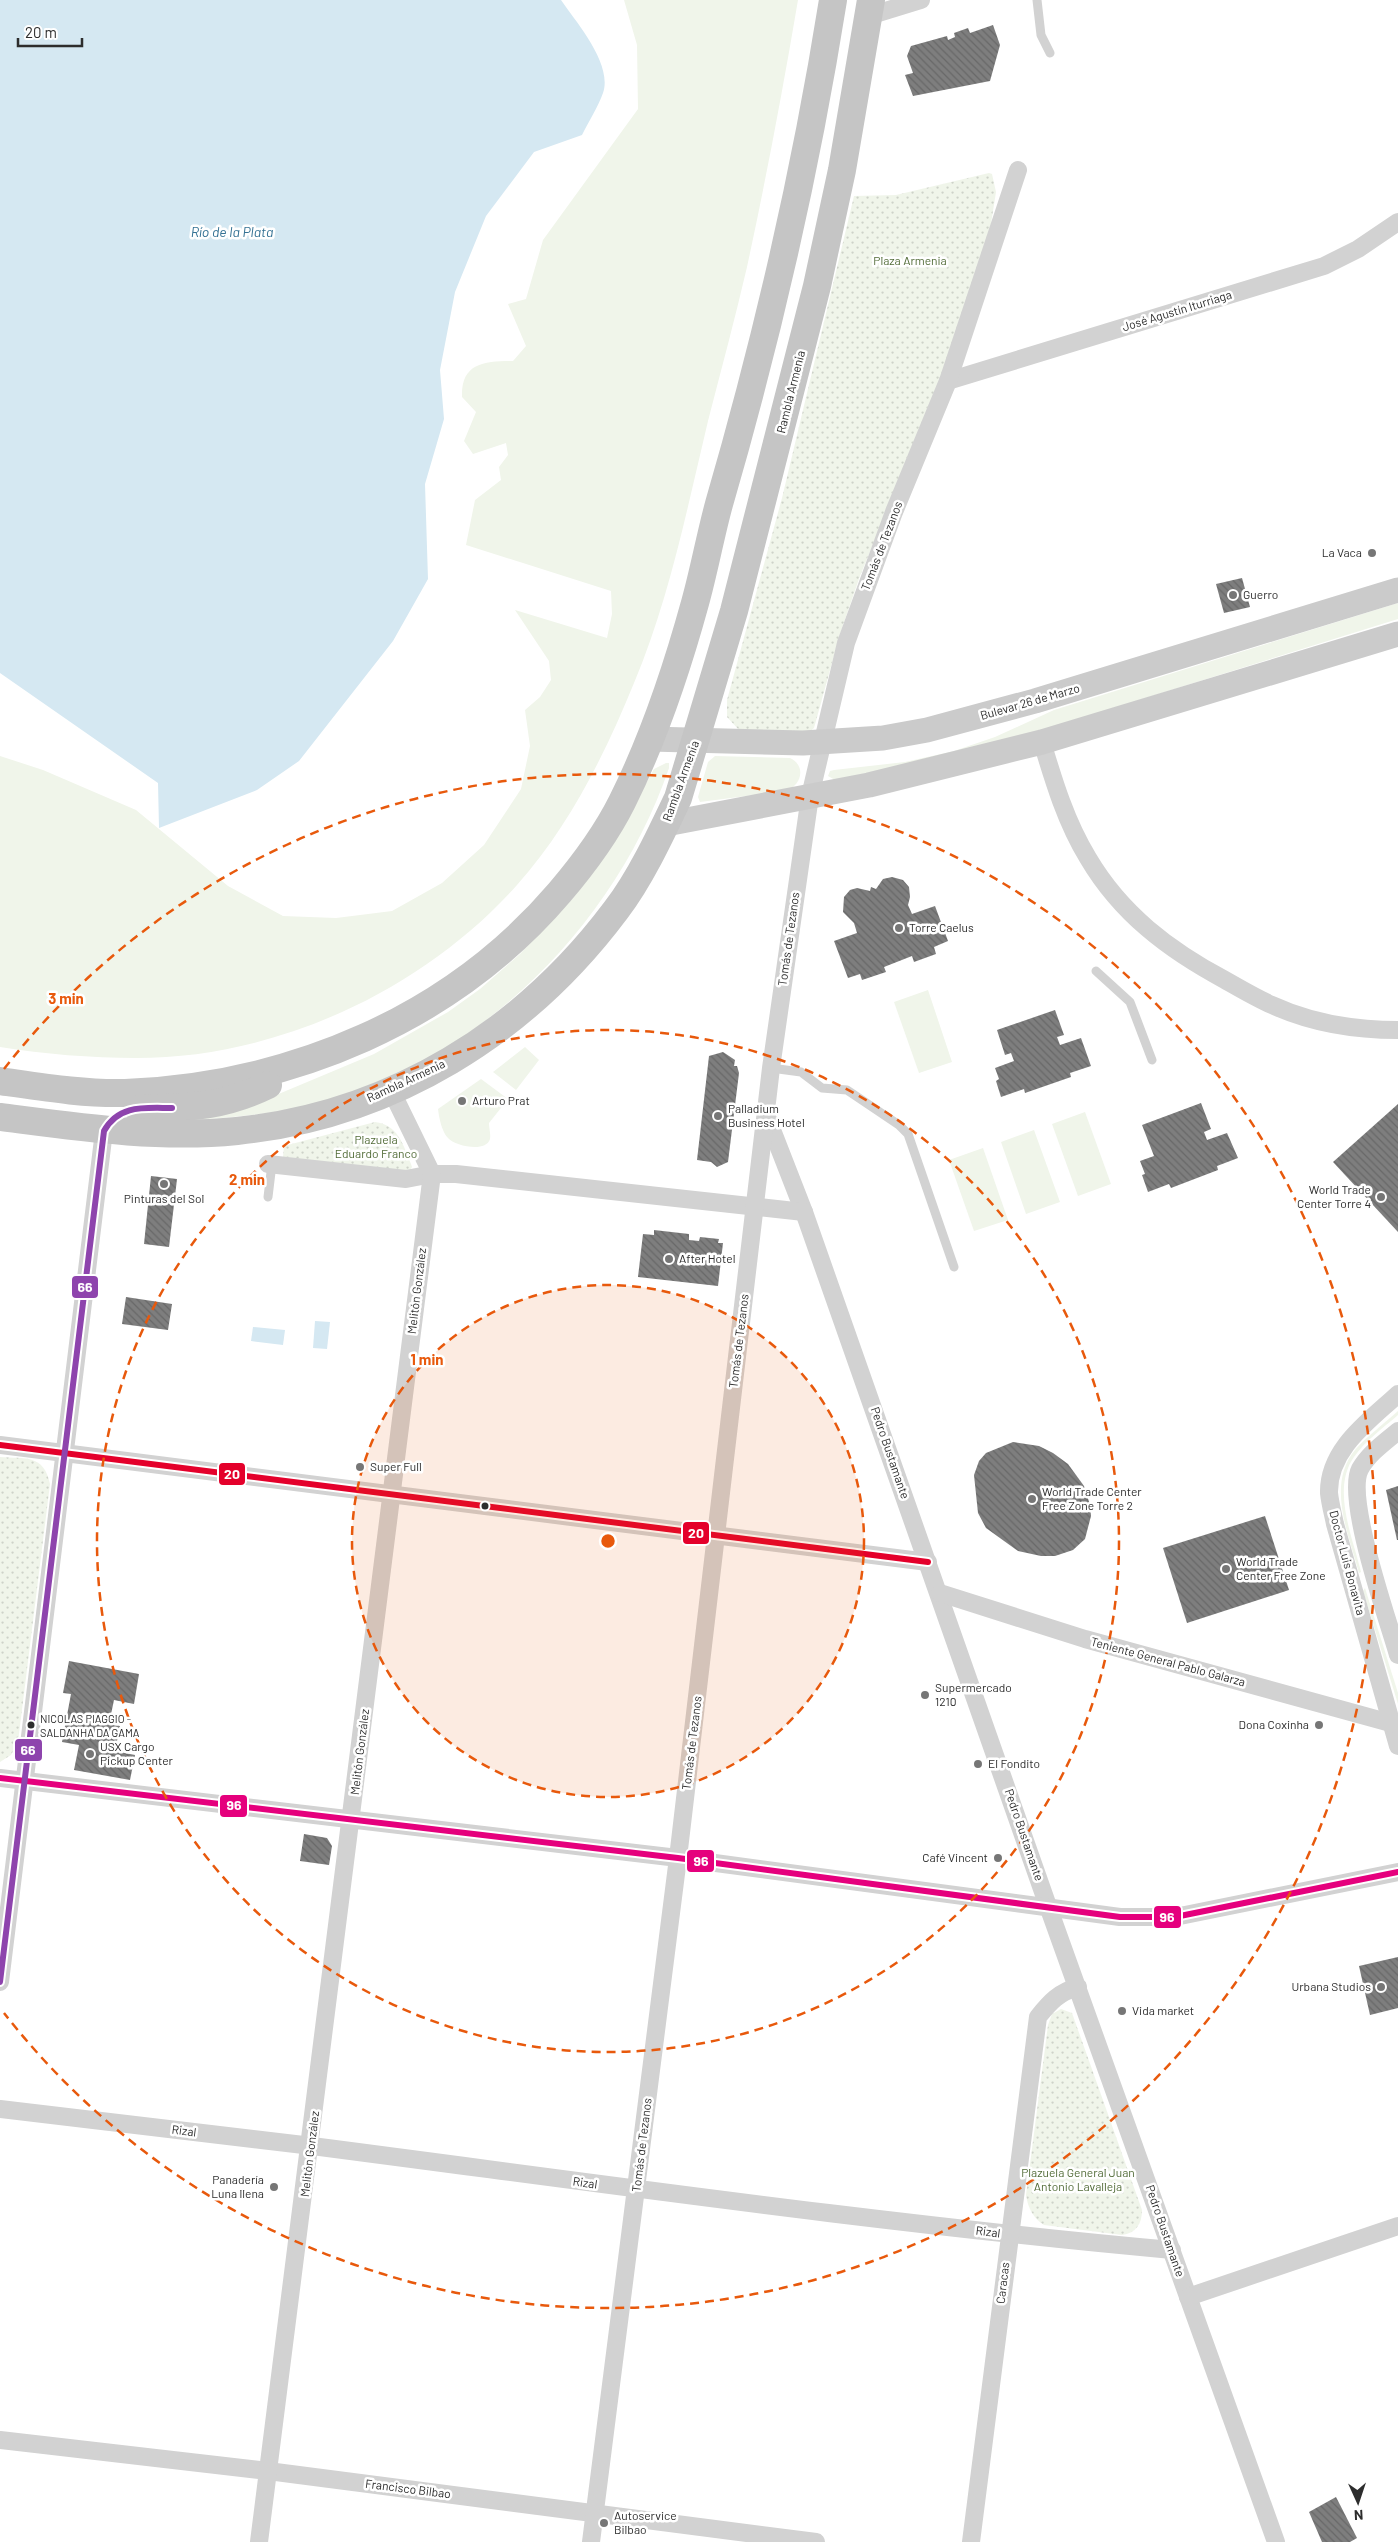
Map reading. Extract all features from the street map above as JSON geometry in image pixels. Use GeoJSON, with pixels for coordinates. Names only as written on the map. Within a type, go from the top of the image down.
{"type":"FeatureCollection","features":[{"type":"Feature","properties":{"kind":"main road"},"geometry":{"type":"LineString","coordinates":[[104,1131],[117,1114],[130,1110],[189,1108],[244,1097],[334,1051],[398,1023],[441,998],[486,965],[520,936],[572,878],[593,849],[620,806],[650,739],[669,690],[695,603],[766,333],[801,175],[833,0]]}},
{"type":"Feature","properties":{"kind":"main road","name":"Rambla Armenia"},"geometry":{"type":"LineString","coordinates":[[0,1117],[104,1131],[189,1134],[238,1131],[318,1116],[391,1090],[449,1062],[487,1038],[548,987],[617,909],[666,824],[678,798],[697,740],[775,458],[817,286],[842,170],[870,8]]}},
{"type":"Feature","properties":{"kind":"main road"},"geometry":{"type":"LineString","coordinates":[[0,1081],[79,1092],[159,1090],[227,1082],[269,1073],[334,1051]]}},
{"type":"Feature","properties":{"kind":"street"},"geometry":{"type":"LineString","coordinates":[[870,8],[921,0]]}},
{"type":"Feature","properties":{"kind":"street","name":"Tomás de Tezanos"},"geometry":{"type":"LineString","coordinates":[[591,2542],[678,1858],[771,1068],[810,796],[846,643],[861,599],[948,381],[1018,170]]}},
{"type":"Feature","properties":{"kind":"street","name":"José Agustín Iturriaga"},"geometry":{"type":"LineString","coordinates":[[948,381],[1324,266],[1358,249],[1398,222]]}},
{"type":"Feature","properties":{"kind":"street","name":"Bulevar 26 de Marzo"},"geometry":{"type":"LineString","coordinates":[[650,739],[822,743],[883,738],[978,717],[1398,590]]}},
{"type":"Feature","properties":{"kind":"street"},"geometry":{"type":"LineString","coordinates":[[666,824],[888,780],[1042,742],[1398,634]]}},
{"type":"Feature","properties":{"kind":"street"},"geometry":{"type":"LineString","coordinates":[[1042,742],[1063,807],[1088,859],[1110,891],[1145,928],[1191,962],[1272,1006],[1342,1026],[1398,1030]]}},
{"type":"Feature","properties":{"kind":"street"},"geometry":{"type":"LineString","coordinates":[[391,1090],[432,1174]]}},
{"type":"Feature","properties":{"kind":"street","name":"Pedro Bustamante"},"geometry":{"type":"LineString","coordinates":[[766,1114],[804,1212],[1276,2542]]}},
{"type":"Feature","properties":{"kind":"street"},"geometry":{"type":"LineString","coordinates":[[0,1982],[104,1131]]}},
{"type":"Feature","properties":{"kind":"street"},"geometry":{"type":"LineString","coordinates":[[270,1164],[406,1179],[432,1174],[456,1174],[804,1212]]}},
{"type":"Feature","properties":{"kind":"street","name":"Melitón González"},"geometry":{"type":"LineString","coordinates":[[259,2542],[311,2146],[432,1174]]}},
{"type":"Feature","properties":{"kind":"street","name":"Doctor Luis Bonavita"},"geometry":{"type":"LineString","coordinates":[[1398,1394],[1348,1442],[1333,1465],[1329,1492],[1346,1567],[1395,1724],[1398,1746]]}},
{"type":"Feature","properties":{"kind":"street","name":"Doctor Luis Bonavita"},"geometry":{"type":"LineString","coordinates":[[1398,1431],[1370,1455],[1360,1470],[1356,1494],[1375,1577],[1398,1655]]}},
{"type":"Feature","properties":{"kind":"street"},"geometry":{"type":"LineString","coordinates":[[0,1446],[392,1493],[716,1537],[928,1562]]}},
{"type":"Feature","properties":{"kind":"street","name":"Teniente General Pablo Galarza"},"geometry":{"type":"LineString","coordinates":[[940,1593],[1085,1640],[1395,1724]]}},
{"type":"Feature","properties":{"kind":"street"},"geometry":{"type":"LineString","coordinates":[[0,1778],[352,1818],[678,1858],[1120,1918],[1175,1917],[1398,1872]]}},
{"type":"Feature","properties":{"kind":"street","name":"Caracas"},"geometry":{"type":"LineString","coordinates":[[971,2542],[1038,2016],[1052,1999],[1065,1990],[1078,1987]]}},
{"type":"Feature","properties":{"kind":"street","name":"Rizal"},"geometry":{"type":"LineString","coordinates":[[0,2109],[311,2146],[636,2190],[1009,2235],[1172,2250]]}},
{"type":"Feature","properties":{"kind":"street"},"geometry":{"type":"LineString","coordinates":[[1188,2297],[1398,2226]]}},
{"type":"Feature","properties":{"kind":"street","name":"Francisco Bilbao"},"geometry":{"type":"LineString","coordinates":[[0,2440],[268,2471],[816,2542]]}},
{"type":"Feature","properties":{"kind":"lane"},"geometry":{"type":"LineString","coordinates":[[1038,0],[1041,35],[1050,53]]}},
{"type":"Feature","properties":{"kind":"lane"},"geometry":{"type":"LineString","coordinates":[[1096,971],[1130,1002],[1152,1060]]}},
{"type":"Feature","properties":{"kind":"lane"},"geometry":{"type":"LineString","coordinates":[[771,1068],[801,1072],[822,1088],[848,1090],[899,1125],[908,1134],[954,1267]]}},
{"type":"Feature","properties":{"kind":"lane"},"geometry":{"type":"LineString","coordinates":[[268,1197],[270,1164]]}},
{"type":"Feature","properties":{"kind":"green space"},"geometry":{"type":"Polygon","coordinates":[[[624,0],[798,0],[774,134],[747,267],[685,521],[667,587],[646,652],[623,710],[584,789],[536,863],[479,923],[438,956],[393,986],[344,1011],[294,1031],[242,1046],[189,1055],[136,1058],[102,1057],[51,1054],[0,1047],[0,756],[43,770],[136,810],[228,886],[283,916],[336,918],[392,911],[442,883],[484,845],[521,789],[530,746],[525,710],[540,697],[551,680],[549,661],[515,610],[607,638],[612,614],[611,591],[466,545],[475,500],[501,480],[499,467],[508,455],[506,443],[473,454],[464,441],[476,412],[462,397],[463,386],[465,377],[476,366],[484,363],[513,361],[526,346],[508,304],[526,299],[543,240],[638,109],[637,45],[624,0]]]}},
{"type":"Feature","properties":{"kind":"green space","name":"Plaza Armenia"},"geometry":{"type":"Polygon","coordinates":[[[989,173],[992,174],[996,192],[990,230],[945,371],[860,576],[840,634],[814,728],[808,733],[739,730],[727,717],[727,700],[782,498],[854,196],[896,195],[989,173]]]}},
{"type":"Feature","properties":{"kind":"green space"},"geometry":{"type":"Polygon","coordinates":[[[1398,603],[1398,619],[995,745],[835,780],[828,776],[830,771],[834,770],[905,762],[954,751],[995,737],[1054,710],[1398,603]]]}},
{"type":"Feature","properties":{"kind":"green space"},"geometry":{"type":"Polygon","coordinates":[[[715,756],[790,758],[799,766],[800,776],[795,785],[786,791],[700,802],[698,797],[708,762],[715,756]]]}},
{"type":"Feature","properties":{"kind":"green space"},"geometry":{"type":"Polygon","coordinates":[[[669,763],[669,768],[646,823],[617,876],[582,926],[541,972],[496,1012],[446,1048],[393,1076],[337,1098],[316,1104],[229,1118],[162,1122],[269,1098],[374,1054],[448,1012],[480,989],[520,954],[573,898],[636,802],[654,769],[669,763]]]}},
{"type":"Feature","properties":{"kind":"green space"},"geometry":{"type":"Polygon","coordinates":[[[928,990],[952,1062],[919,1073],[894,1002],[928,990]]]}},
{"type":"Feature","properties":{"kind":"green space"},"geometry":{"type":"Polygon","coordinates":[[[525,1047],[539,1060],[516,1090],[493,1072],[525,1047]]]}},
{"type":"Feature","properties":{"kind":"green space"},"geometry":{"type":"Polygon","coordinates":[[[481,1079],[508,1099],[489,1123],[490,1139],[487,1143],[477,1147],[463,1146],[448,1138],[440,1121],[438,1109],[481,1079]]]}},
{"type":"Feature","properties":{"kind":"green space"},"geometry":{"type":"Polygon","coordinates":[[[1085,1112],[1111,1184],[1078,1196],[1052,1124],[1085,1112]]]}},
{"type":"Feature","properties":{"kind":"green space","name":"Plazuela Eduardo Franco"},"geometry":{"type":"Polygon","coordinates":[[[375,1122],[389,1127],[399,1137],[412,1167],[409,1172],[283,1157],[284,1146],[375,1122]]]}},
{"type":"Feature","properties":{"kind":"green space"},"geometry":{"type":"Polygon","coordinates":[[[1034,1130],[1060,1202],[1026,1214],[1001,1142],[1034,1130]]]}},
{"type":"Feature","properties":{"kind":"green space"},"geometry":{"type":"Polygon","coordinates":[[[983,1148],[1008,1220],[974,1231],[949,1160],[983,1148]]]}},
{"type":"Feature","properties":{"kind":"green space"},"geometry":{"type":"Polygon","coordinates":[[[1398,1411],[1398,1415],[1358,1451],[1347,1470],[1344,1498],[1349,1529],[1361,1572],[1359,1573],[1342,1510],[1342,1479],[1346,1464],[1355,1450],[1398,1411]]]}},
{"type":"Feature","properties":{"kind":"green space"},"geometry":{"type":"Polygon","coordinates":[[[0,1457],[32,1460],[38,1463],[47,1474],[50,1484],[18,1742],[11,1755],[0,1762],[0,1457]]]}},
{"type":"Feature","properties":{"kind":"green space"},"geometry":{"type":"Polygon","coordinates":[[[1365,1588],[1398,1693],[1398,1704],[1363,1591],[1365,1588]]]}},
{"type":"Feature","properties":{"kind":"green space","name":"Plazuela General Juan Antonio Lavalleja"},"geometry":{"type":"Polygon","coordinates":[[[1061,2009],[1072,2013],[1142,2210],[1139,2224],[1127,2234],[1122,2235],[1044,2225],[1034,2216],[1028,2204],[1026,2195],[1048,2025],[1052,2014],[1061,2009]]]}},
{"type":"Feature","properties":{"kind":"water","name":"Río de la Plata"},"geometry":{"type":"Polygon","coordinates":[[[0,0],[561,0],[584,31],[603,69],[605,82],[603,93],[582,135],[534,152],[486,216],[455,292],[440,370],[444,419],[425,484],[428,579],[393,641],[299,761],[257,790],[159,828],[158,783],[0,673],[0,0]]]}},
{"type":"Feature","properties":{"kind":"water"},"geometry":{"type":"Polygon","coordinates":[[[315,1321],[330,1322],[327,1349],[313,1348],[315,1321]]]}},
{"type":"Feature","properties":{"kind":"water"},"geometry":{"type":"Polygon","coordinates":[[[253,1327],[285,1330],[283,1345],[251,1341],[253,1327]]]}},
{"type":"Feature","properties":{"kind":"building"},"geometry":{"type":"Polygon","coordinates":[[[993,25],[1000,45],[990,81],[913,96],[905,75],[913,73],[907,56],[911,46],[947,36],[948,40],[955,37],[954,33],[968,28],[970,33],[993,25]]]}},
{"type":"Feature","properties":{"kind":"building","name":"Guerro"},"geometry":{"type":"Polygon","coordinates":[[[1242,578],[1250,607],[1224,613],[1216,584],[1242,578]]]}},
{"type":"Feature","properties":{"kind":"building","name":"Torre Caelus"},"geometry":{"type":"Polygon","coordinates":[[[892,877],[903,880],[909,887],[910,897],[908,905],[912,914],[935,906],[948,941],[934,947],[936,954],[914,962],[912,956],[884,967],[886,972],[862,980],[860,974],[848,978],[834,941],[857,933],[854,923],[843,912],[844,897],[850,890],[857,888],[870,891],[871,887],[876,889],[883,879],[892,877]]]}},
{"type":"Feature","properties":{"kind":"building"},"geometry":{"type":"Polygon","coordinates":[[[1055,1010],[1064,1035],[1057,1037],[1060,1045],[1081,1038],[1091,1066],[1070,1073],[1071,1077],[1025,1093],[1024,1089],[1001,1097],[996,1081],[999,1079],[995,1068],[1014,1061],[1011,1053],[1005,1055],[997,1030],[1055,1010]]]}},
{"type":"Feature","properties":{"kind":"building","name":"Palladium Business Hotel"},"geometry":{"type":"Polygon","coordinates":[[[723,1052],[735,1060],[734,1066],[737,1066],[739,1073],[728,1162],[717,1167],[711,1162],[697,1160],[709,1056],[723,1052]]]}},
{"type":"Feature","properties":{"kind":"building"},"geometry":{"type":"Polygon","coordinates":[[[1201,1103],[1211,1129],[1204,1132],[1207,1140],[1227,1133],[1238,1158],[1217,1166],[1218,1170],[1171,1188],[1169,1184],[1148,1192],[1142,1175],[1145,1174],[1140,1161],[1154,1156],[1142,1125],[1201,1103]]]}},
{"type":"Feature","properties":{"kind":"building","name":"World Trade Center Torre 4"},"geometry":{"type":"Polygon","coordinates":[[[1398,1104],[1398,1232],[1333,1162],[1398,1104]]]}},
{"type":"Feature","properties":{"kind":"building"},"geometry":{"type":"Polygon","coordinates":[[[151,1176],[177,1179],[169,1247],[144,1244],[151,1176]]]}},
{"type":"Feature","properties":{"kind":"building","name":"After Hotel"},"geometry":{"type":"Polygon","coordinates":[[[654,1230],[689,1234],[689,1240],[699,1241],[700,1237],[719,1239],[718,1243],[723,1243],[718,1286],[638,1277],[643,1234],[654,1235],[654,1230]]]}},
{"type":"Feature","properties":{"kind":"building"},"geometry":{"type":"Polygon","coordinates":[[[126,1297],[172,1304],[168,1330],[122,1324],[126,1297]]]}},
{"type":"Feature","properties":{"kind":"building","name":"World Trade Center Free Zone Torre 2"},"geometry":{"type":"Polygon","coordinates":[[[1013,1442],[1039,1446],[1053,1453],[1068,1464],[1084,1486],[1090,1505],[1091,1516],[1085,1539],[1073,1550],[1055,1556],[1041,1556],[1018,1551],[986,1528],[978,1513],[974,1475],[979,1461],[986,1453],[1013,1442]]]}},
{"type":"Feature","properties":{"kind":"building"},"geometry":{"type":"Polygon","coordinates":[[[1398,1486],[1398,1540],[1397,1540],[1386,1490],[1398,1486]]]}},
{"type":"Feature","properties":{"kind":"building","name":"World Trade Center Free Zone"},"geometry":{"type":"Polygon","coordinates":[[[1265,1516],[1289,1590],[1187,1623],[1163,1548],[1265,1516]]]}},
{"type":"Feature","properties":{"kind":"building"},"geometry":{"type":"Polygon","coordinates":[[[69,1661],[139,1674],[134,1704],[114,1700],[109,1724],[120,1726],[115,1751],[135,1755],[130,1780],[74,1770],[79,1745],[62,1742],[71,1694],[63,1693],[69,1661]]]}},
{"type":"Feature","properties":{"kind":"building"},"geometry":{"type":"Polygon","coordinates":[[[304,1834],[327,1838],[332,1846],[329,1865],[300,1861],[304,1834]]]}},
{"type":"Feature","properties":{"kind":"building","name":"Urbana Studios"},"geometry":{"type":"Polygon","coordinates":[[[1398,1957],[1398,2008],[1370,2015],[1359,1966],[1398,1957]]]}},
{"type":"Feature","properties":{"kind":"building"},"geometry":{"type":"Polygon","coordinates":[[[1336,2497],[1357,2538],[1350,2542],[1322,2542],[1309,2512],[1336,2497]]]}},
{"type":"Feature","properties":{"kind":"transit line","name":"66"},"geometry":{"type":"LineString","coordinates":[[0,1982],[104,1131],[110,1122],[125,1112],[143,1108],[172,1108]]}},
{"type":"Feature","properties":{"kind":"transit line","name":"20"},"geometry":{"type":"LineString","coordinates":[[0,1445],[928,1562]]}},
{"type":"Feature","properties":{"kind":"transit line","name":"96"},"geometry":{"type":"LineString","coordinates":[[0,1778],[678,1858],[1120,1917],[1175,1917],[1398,1872]]}},
{"type":"Feature","properties":{"kind":"place","name":"La Vaca"},"geometry":{"type":"Point","coordinates":[1372,553]}},
{"type":"Feature","properties":{"kind":"place","name":"Guerro"},"geometry":{"type":"Point","coordinates":[1233,595]}},
{"type":"Feature","properties":{"kind":"place","name":"Torre Caelus"},"geometry":{"type":"Point","coordinates":[899,928]}},
{"type":"Feature","properties":{"kind":"place","name":"Arturo Prat"},"geometry":{"type":"Point","coordinates":[462,1101]}},
{"type":"Feature","properties":{"kind":"place","name":"Palladium Business Hotel"},"geometry":{"type":"Point","coordinates":[718,1116]}},
{"type":"Feature","properties":{"kind":"place","name":"Pinturas del Sol"},"geometry":{"type":"Point","coordinates":[164,1184]}},
{"type":"Feature","properties":{"kind":"place","name":"World Trade Center Torre 4"},"geometry":{"type":"Point","coordinates":[1381,1197]}},
{"type":"Feature","properties":{"kind":"place","name":"After Hotel"},"geometry":{"type":"Point","coordinates":[669,1259]}},
{"type":"Feature","properties":{"kind":"place","name":"Super Full"},"geometry":{"type":"Point","coordinates":[360,1467]}},
{"type":"Feature","properties":{"kind":"place","name":"World Trade Center Free Zone Torre 2"},"geometry":{"type":"Point","coordinates":[1032,1499]}},
{"type":"Feature","properties":{"kind":"place","name":"World Trade Center Free Zone"},"geometry":{"type":"Point","coordinates":[1226,1569]}},
{"type":"Feature","properties":{"kind":"place","name":"Supermercado 1210"},"geometry":{"type":"Point","coordinates":[925,1695]}},
{"type":"Feature","properties":{"kind":"place","name":"NICOLAS PIAGGIO - SALDANHA DA GAMA"},"geometry":{"type":"Point","coordinates":[31,1725]}},
{"type":"Feature","properties":{"kind":"place","name":"Dona Coxinha"},"geometry":{"type":"Point","coordinates":[1319,1725]}},
{"type":"Feature","properties":{"kind":"place","name":"USX Cargo Pickup Center"},"geometry":{"type":"Point","coordinates":[90,1754]}},
{"type":"Feature","properties":{"kind":"place","name":"El Fondito"},"geometry":{"type":"Point","coordinates":[978,1764]}},
{"type":"Feature","properties":{"kind":"place","name":"Café Vincent"},"geometry":{"type":"Point","coordinates":[998,1858]}},
{"type":"Feature","properties":{"kind":"place","name":"Urbana Studios"},"geometry":{"type":"Point","coordinates":[1381,1987]}},
{"type":"Feature","properties":{"kind":"place","name":"Vida market"},"geometry":{"type":"Point","coordinates":[1122,2011]}},
{"type":"Feature","properties":{"kind":"place","name":"Panadería Luna llena"},"geometry":{"type":"Point","coordinates":[274,2187]}},
{"type":"Feature","properties":{"kind":"place","name":"Autoservice Bilbao"},"geometry":{"type":"Point","coordinates":[604,2523]}}]}
